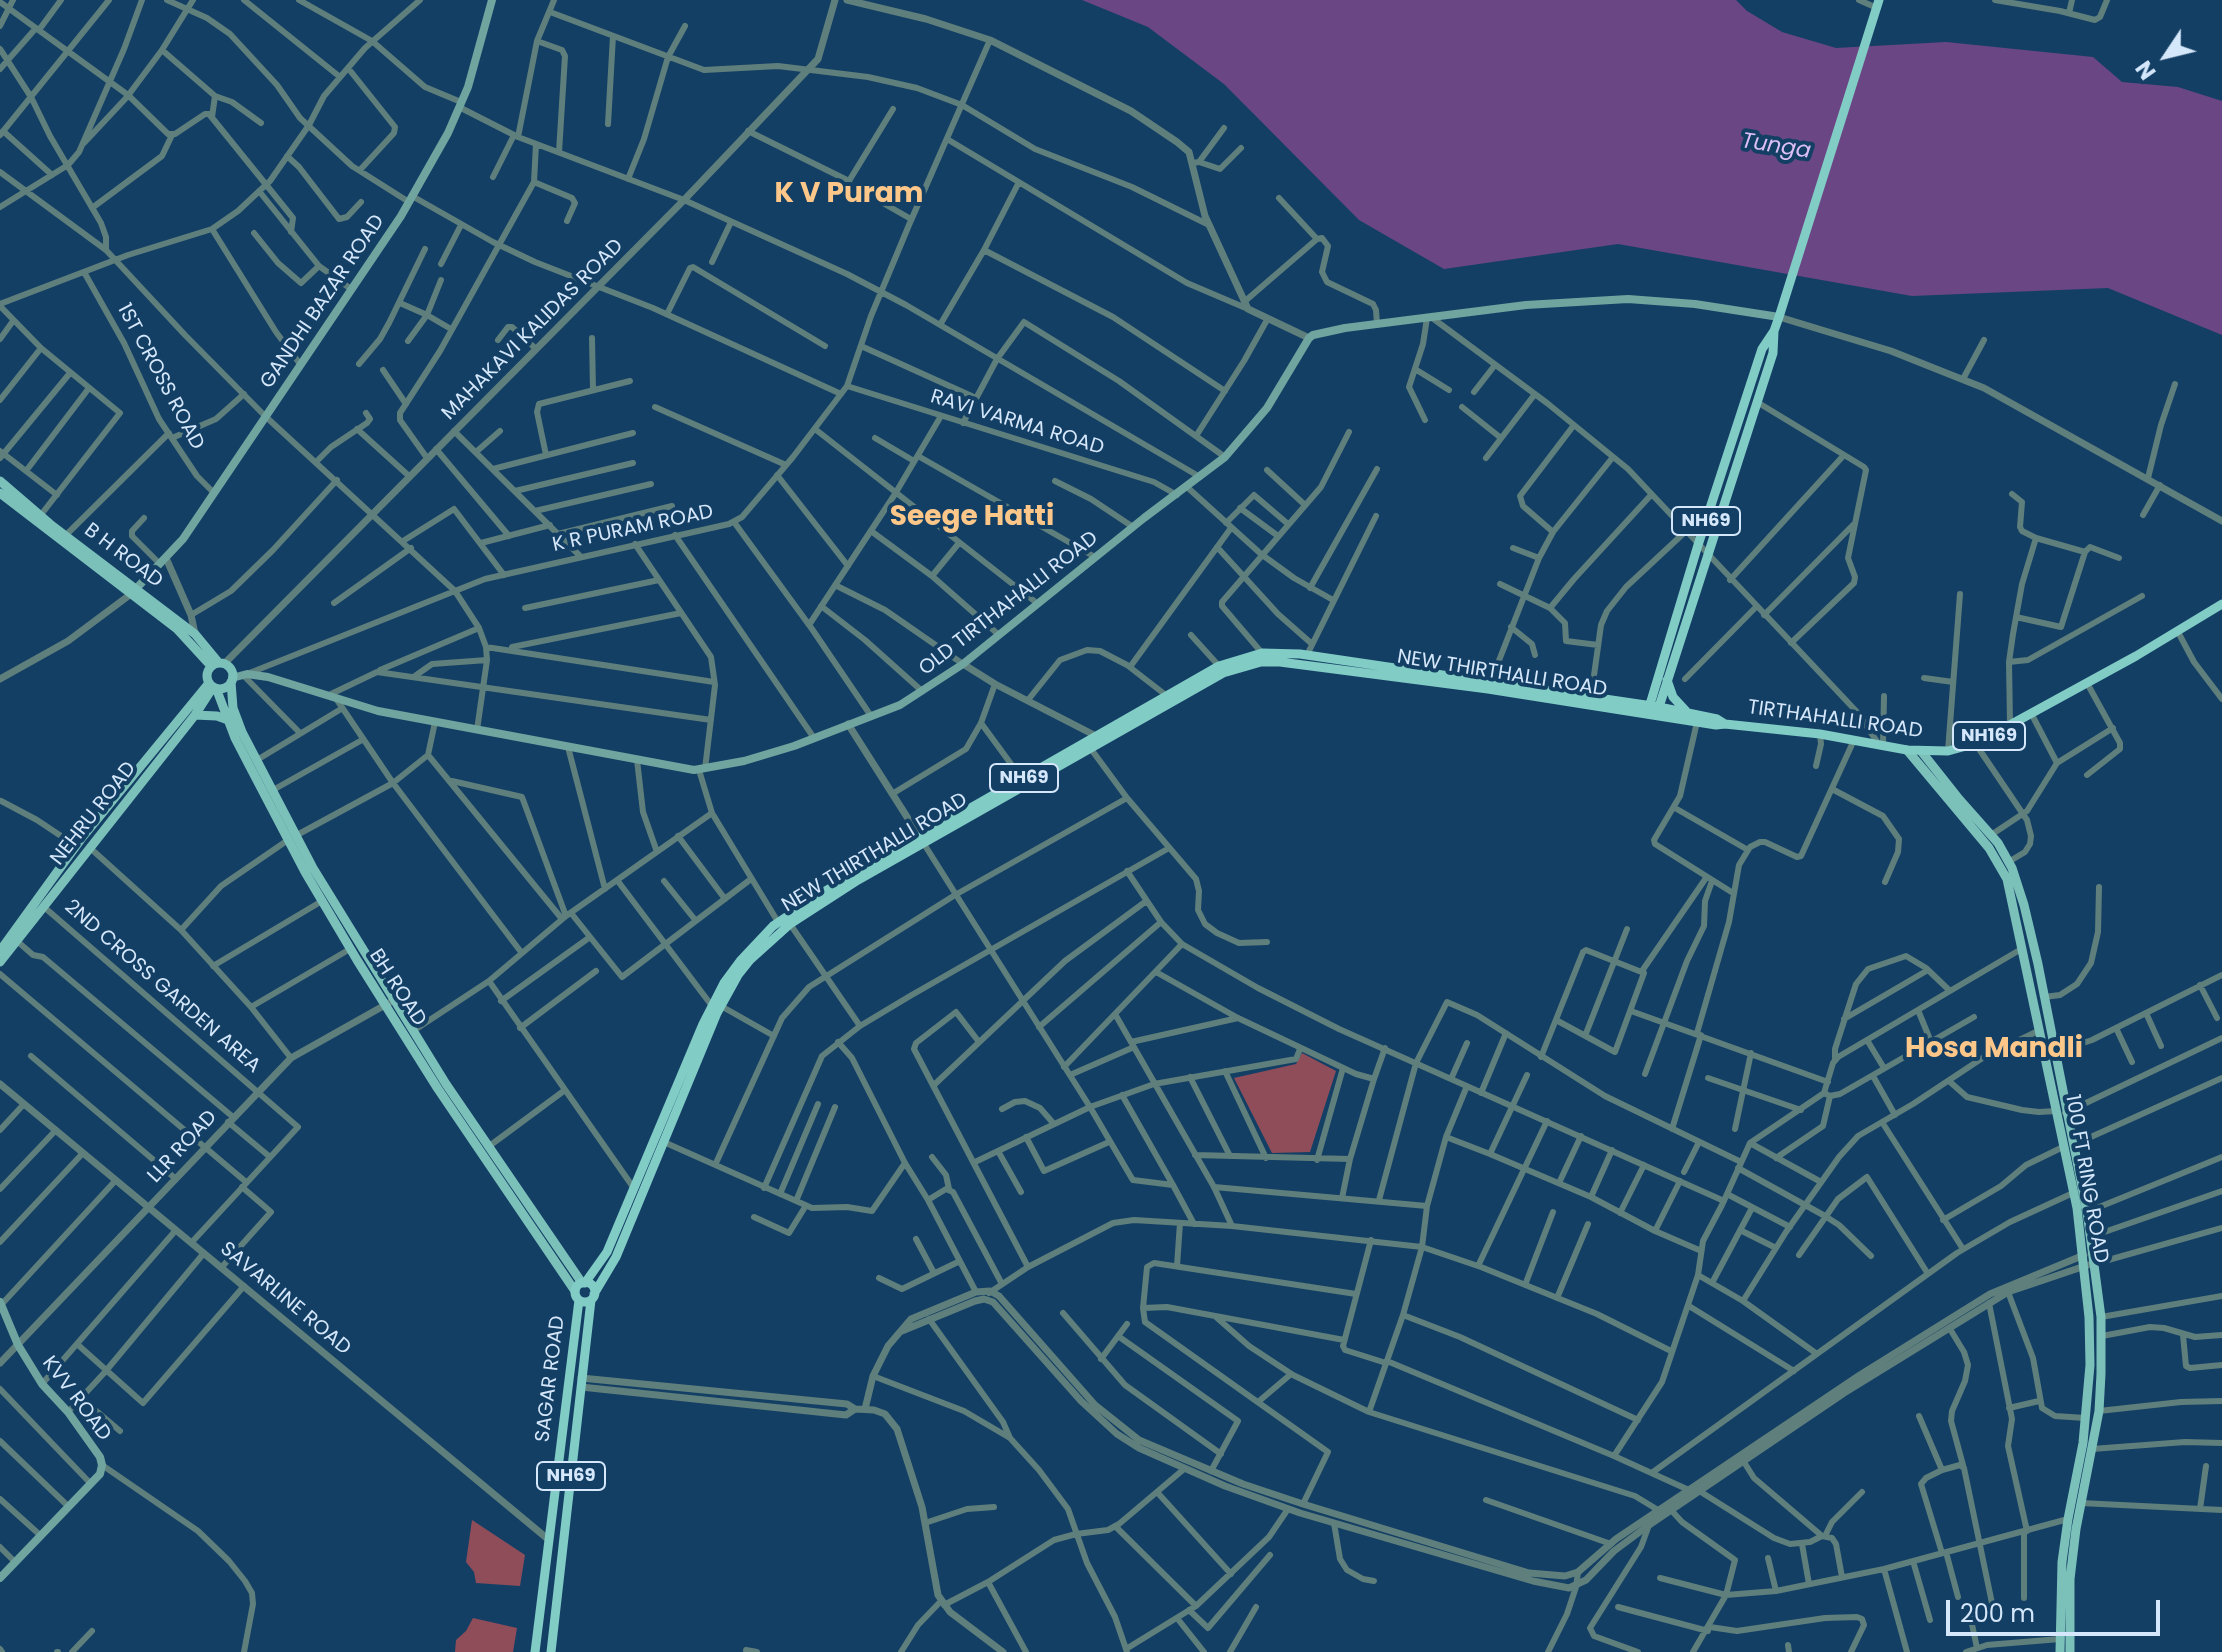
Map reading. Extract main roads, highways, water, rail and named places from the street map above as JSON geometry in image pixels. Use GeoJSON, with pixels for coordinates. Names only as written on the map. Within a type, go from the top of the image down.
{"type":"FeatureCollection","features":[{"type":"Feature","properties":{"kind":"highway","name":"NH69"},"geometry":{"type":"LineString","coordinates":[[1653,711],[1667,680],[1773,353],[1774,331],[1877,7]]}},
{"type":"Feature","properties":{"kind":"highway","name":"NH69"},"geometry":{"type":"LineString","coordinates":[[1653,711],[1655,685],[1698,545],[1762,349],[1774,331]]}},
{"type":"Feature","properties":{"kind":"highway","name":"TIRTHAHALLI ROAD"},"geometry":{"type":"LineString","coordinates":[[1653,711],[1716,725],[1820,734],[1907,750],[1948,751],[1975,743],[2087,683],[2222,604]]}},
{"type":"Feature","properties":{"kind":"highway","name":"NH69"},"geometry":{"type":"LineString","coordinates":[[580,1289],[607,1252],[633,1187],[730,973],[778,922],[822,893],[922,842],[1022,779],[1219,666],[1262,653],[1491,681],[1630,703],[1653,711]]}},
{"type":"Feature","properties":{"kind":"highway","name":"NEW THIRTHALLI ROAD"},"geometry":{"type":"LineString","coordinates":[[592,1297],[616,1257],[666,1143],[717,1006],[750,960],[790,924],[858,880],[1215,677],[1240,666],[1314,659],[1653,711]]}},
{"type":"Feature","properties":{"kind":"highway"},"geometry":{"type":"LineString","coordinates":[[1667,680],[1673,697],[1686,711]]}},
{"type":"Feature","properties":{"kind":"highway"},"geometry":{"type":"LineString","coordinates":[[1630,703],[1655,685]]}},
{"type":"Feature","properties":{"kind":"highway","name":"NH169"},"geometry":{"type":"LineString","coordinates":[[1653,711],[1686,711],[1725,724]]}},
{"type":"Feature","properties":{"kind":"highway"},"geometry":{"type":"LineString","coordinates":[[593,1287],[592,1297],[585,1302],[580,1289],[593,1287]]}},
{"type":"Feature","properties":{"kind":"highway","name":"SAGAR ROAD"},"geometry":{"type":"LineString","coordinates":[[535,1652],[580,1289]]}},
{"type":"Feature","properties":{"kind":"highway","name":"SAGAR ROAD"},"geometry":{"type":"LineString","coordinates":[[551,1652],[592,1297]]}},
{"type":"Feature","properties":{"kind":"main road","name":"GANDHI BAZAR ROAD"},"geometry":{"type":"LineString","coordinates":[[134,592],[183,539],[410,199],[468,87],[492,0]]}},
{"type":"Feature","properties":{"kind":"main road","name":"OLD TIRTHAHALLI ROAD"},"geometry":{"type":"LineString","coordinates":[[238,677],[303,686],[378,711],[637,760],[702,770],[744,761],[900,705],[963,664],[1225,457],[1267,408],[1309,338],[1345,328],[1526,305],[1628,299],[1780,312]]}},
{"type":"Feature","properties":{"kind":"main road","name":"B H ROAD"},"geometry":{"type":"LineString","coordinates":[[0,481],[134,592],[195,634],[218,664]]}},
{"type":"Feature","properties":{"kind":"main road"},"geometry":{"type":"LineString","coordinates":[[0,493],[134,592],[218,664],[207,674],[213,686],[224,688],[238,677]]}},
{"type":"Feature","properties":{"kind":"main road","name":"BH ROAD"},"geometry":{"type":"LineString","coordinates":[[218,664],[231,669],[238,677],[233,708],[322,901],[350,949],[413,1031],[580,1289]]}},
{"type":"Feature","properties":{"kind":"main road","name":"BH ROAD"},"geometry":{"type":"LineString","coordinates":[[213,686],[235,738],[292,838],[313,868],[438,1089],[580,1289]]}},
{"type":"Feature","properties":{"kind":"main road","name":"NEHRU ROAD"},"geometry":{"type":"LineString","coordinates":[[0,962],[195,715],[213,686]]}},
{"type":"Feature","properties":{"kind":"main road","name":"NEHRU ROAD"},"geometry":{"type":"LineString","coordinates":[[0,951],[76,846],[213,686]]}},
{"type":"Feature","properties":{"kind":"main road"},"geometry":{"type":"LineString","coordinates":[[195,715],[228,720]]}},
{"type":"Feature","properties":{"kind":"main road","name":"100 FT RING ROAD"},"geometry":{"type":"LineString","coordinates":[[1907,750],[1998,860],[2011,891],[2038,1031],[2087,1212],[2091,1337],[2087,1418],[2062,1562],[2060,1652]]}},
{"type":"Feature","properties":{"kind":"main road","name":"100 FT RING ROAD"},"geometry":{"type":"LineString","coordinates":[[1921,751],[2010,861],[2024,905],[2044,997],[2060,1112]]}},
{"type":"Feature","properties":{"kind":"main road","name":"100 FT RING ROAD"},"geometry":{"type":"LineString","coordinates":[[2068,1146],[2073,1193],[2101,1317],[2102,1336],[2099,1411],[2070,1579],[2070,1652]]}},
{"type":"Feature","properties":{"kind":"main road","name":"KVV ROAD"},"geometry":{"type":"LineString","coordinates":[[0,1578],[91,1484],[100,1474],[102,1465],[100,1457],[68,1412],[42,1384],[18,1345],[1,1304]]}},
{"type":"Feature","properties":{"kind":"water","name":"Tunga"},"geometry":{"type":"Polygon","coordinates":[[[1082,0],[1736,0],[1747,11],[1782,32],[1836,48],[1946,42],[2093,57],[2122,82],[2178,87],[2222,101],[2222,335],[2108,288],[1912,296],[1618,244],[1444,269],[1359,220],[1224,84],[1148,27],[1082,0]]]}},
{"type":"Feature","properties":{"kind":"district","name":"K V Puram"},"geometry":{"type":"Point","coordinates":[849,195]}},
{"type":"Feature","properties":{"kind":"district","name":"Seege Hatti"},"geometry":{"type":"Point","coordinates":[972,518]}},
{"type":"Feature","properties":{"kind":"district","name":"Hosa Mandli"},"geometry":{"type":"Point","coordinates":[1994,1050]}}]}
